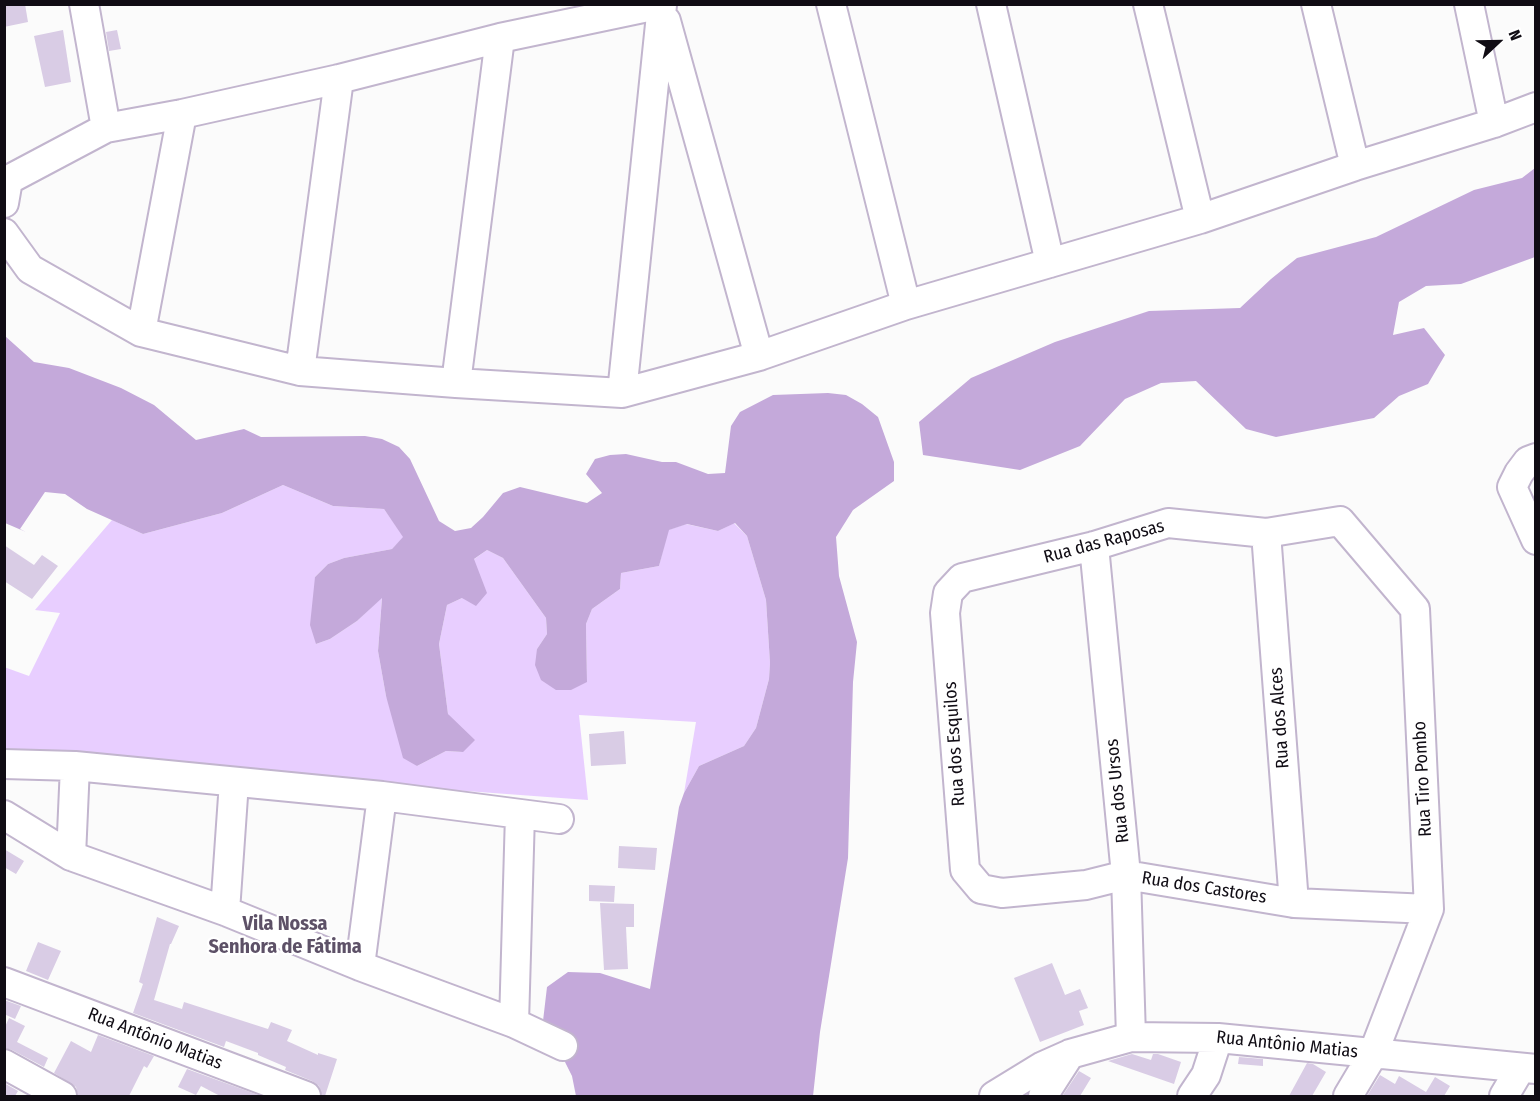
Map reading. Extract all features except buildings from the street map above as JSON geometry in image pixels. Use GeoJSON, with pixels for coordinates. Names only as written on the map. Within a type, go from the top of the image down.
{"type":"FeatureCollection","features":[{"type":"Feature","properties":{"kind":"street"},"geometry":{"type":"LineString","coordinates":[[84,4],[106,128]]}},
{"type":"Feature","properties":{"kind":"street"},"geometry":{"type":"LineString","coordinates":[[4,203],[8,180],[106,128],[182,114],[339,79],[501,38],[662,4]]}},
{"type":"Feature","properties":{"kind":"street"},"geometry":{"type":"LineString","coordinates":[[662,4],[759,356]]}},
{"type":"Feature","properties":{"kind":"street"},"geometry":{"type":"LineString","coordinates":[[622,393],[662,4]]}},
{"type":"Feature","properties":{"kind":"street"},"geometry":{"type":"LineString","coordinates":[[831,4],[906,305]]}},
{"type":"Feature","properties":{"kind":"street"},"geometry":{"type":"LineString","coordinates":[[991,4],[1050,263]]}},
{"type":"Feature","properties":{"kind":"street"},"geometry":{"type":"LineString","coordinates":[[1148,4],[1200,219]]}},
{"type":"Feature","properties":{"kind":"street"},"geometry":{"type":"LineString","coordinates":[[1316,4],[1355,166]]}},
{"type":"Feature","properties":{"kind":"street"},"geometry":{"type":"LineString","coordinates":[[1469,4],[1494,123]]}},
{"type":"Feature","properties":{"kind":"street"},"geometry":{"type":"LineString","coordinates":[[456,383],[501,38]]}},
{"type":"Feature","properties":{"kind":"street"},"geometry":{"type":"LineString","coordinates":[[300,371],[339,79]]}},
{"type":"Feature","properties":{"kind":"street"},"geometry":{"type":"LineString","coordinates":[[4,233],[30,269],[141,332],[300,371],[622,393],[759,356],[906,305],[1200,219],[1355,166],[1494,123],[1536,107]]}},
{"type":"Feature","properties":{"kind":"street"},"geometry":{"type":"LineString","coordinates":[[141,332],[182,114]]}},
{"type":"Feature","properties":{"kind":"street"},"geometry":{"type":"LineString","coordinates":[[1527,465],[1512,486],[1536,540]]}},
{"type":"Feature","properties":{"kind":"street","name":"Rua das Raposas"},"geometry":{"type":"LineString","coordinates":[[948,593],[962,578],[1094,546],[1168,523],[1266,533],[1340,521]]}},
{"type":"Feature","properties":{"kind":"street","name":"Rua Tiro Pombo"},"geometry":{"type":"LineString","coordinates":[[1340,521],[1415,609],[1429,909],[1373,1054],[1348,1096]]}},
{"type":"Feature","properties":{"kind":"street","name":"Rua dos Alces"},"geometry":{"type":"LineString","coordinates":[[1266,533],[1294,903]]}},
{"type":"Feature","properties":{"kind":"street","name":"Rua dos Ursos"},"geometry":{"type":"LineString","coordinates":[[1094,546],[1126,875],[1131,1037]]}},
{"type":"Feature","properties":{"kind":"street","name":"Rua dos Esquilos"},"geometry":{"type":"LineString","coordinates":[[948,593],[945,613],[964,870],[981,889]]}},
{"type":"Feature","properties":{"kind":"street"},"geometry":{"type":"LineString","coordinates":[[4,764],[75,766],[382,796],[559,819]]}},
{"type":"Feature","properties":{"kind":"street"},"geometry":{"type":"LineString","coordinates":[[71,856],[75,766]]}},
{"type":"Feature","properties":{"kind":"street"},"geometry":{"type":"LineString","coordinates":[[225,911],[234,782]]}},
{"type":"Feature","properties":{"kind":"street"},"geometry":{"type":"LineString","coordinates":[[360,966],[382,796]]}},
{"type":"Feature","properties":{"kind":"street"},"geometry":{"type":"LineString","coordinates":[[514,1023],[520,814]]}},
{"type":"Feature","properties":{"kind":"street"},"geometry":{"type":"LineString","coordinates":[[4,816],[71,856],[225,911],[360,966],[514,1023],[563,1046]]}},
{"type":"Feature","properties":{"kind":"street","name":"Rua dos Castores"},"geometry":{"type":"LineString","coordinates":[[981,889],[1002,893],[1086,885],[1126,875],[1294,903],[1429,909]]}},
{"type":"Feature","properties":{"kind":"street","name":"Rua Antônio Matias"},"geometry":{"type":"LineString","coordinates":[[4,982],[306,1096]]}},
{"type":"Feature","properties":{"kind":"street","name":"Rua Antônio Matias"},"geometry":{"type":"LineString","coordinates":[[994,1096],[1047,1081],[1070,1054],[1131,1037],[1218,1038],[1528,1069]]}},
{"type":"Feature","properties":{"kind":"street"},"geometry":{"type":"LineString","coordinates":[[1192,1096],[1206,1075],[1218,1038]]}},
{"type":"Feature","properties":{"kind":"street"},"geometry":{"type":"LineString","coordinates":[[4,1064],[62,1096]]}},
{"type":"Feature","properties":{"kind":"street"},"geometry":{"type":"LineString","coordinates":[[1504,1096],[1528,1069]]}},
{"type":"Feature","properties":{"kind":"shaded area"},"geometry":{"type":"Polygon","coordinates":[[[1535,168],[1535,257],[1461,284],[1426,286],[1399,302],[1393,335],[1424,328],[1445,355],[1428,384],[1399,396],[1374,418],[1276,437],[1246,429],[1196,381],[1161,383],[1125,399],[1080,446],[1020,470],[923,455],[919,422],[971,378],[1055,342],[1149,311],[1240,308],[1297,258],[1376,237],[1474,190],[1522,178],[1535,168]]]}},
{"type":"Feature","properties":{"kind":"shaded area"},"geometry":{"type":"Polygon","coordinates":[[[5,336],[34,362],[69,368],[121,388],[154,405],[196,440],[244,429],[261,437],[365,436],[382,439],[399,447],[410,459],[439,521],[455,531],[471,528],[503,493],[520,487],[587,503],[602,493],[586,474],[595,459],[610,455],[626,454],[662,462],[676,462],[708,474],[725,473],[731,426],[740,412],[773,395],[828,393],[846,395],[878,417],[894,462],[894,481],[853,510],[836,537],[839,576],[857,642],[853,682],[848,858],[820,1032],[813,1096],[576,1096],[572,1076],[546,1036],[543,1021],[547,987],[568,972],[600,973],[650,989],[679,807],[684,793],[699,766],[744,746],[756,728],[769,679],[766,600],[747,536],[735,523],[718,531],[687,524],[669,530],[659,566],[621,573],[620,589],[592,609],[586,624],[587,682],[571,690],[556,690],[541,680],[535,665],[537,649],[547,634],[546,618],[503,558],[487,550],[474,559],[487,593],[476,606],[462,598],[447,605],[439,644],[448,714],[475,740],[463,752],[446,751],[417,766],[403,758],[386,696],[378,651],[382,598],[357,621],[330,639],[316,644],[310,625],[315,577],[328,564],[344,558],[392,549],[403,537],[384,509],[333,506],[283,485],[222,513],[143,534],[87,509],[65,494],[45,492],[20,529],[26,532],[5,523],[5,336]]]}},
{"type":"Feature","properties":{"kind":"shaded area"},"geometry":{"type":"Polygon","coordinates":[[[283,485],[333,506],[384,509],[404,537],[392,549],[344,558],[328,564],[315,577],[316,644],[330,639],[357,621],[382,597],[378,651],[386,696],[417,766],[446,751],[463,752],[448,714],[439,644],[447,605],[462,598],[473,560],[487,550],[503,558],[546,618],[547,634],[537,649],[587,682],[586,624],[592,609],[620,589],[621,573],[659,566],[668,530],[686,524],[718,531],[734,523],[747,536],[766,600],[770,663],[769,679],[756,728],[744,746],[699,766],[684,793],[696,722],[579,715],[588,800],[5,757],[4,667],[29,676],[60,613],[35,610],[112,520],[143,534],[222,513],[283,485]]]}},
{"type":"Feature","properties":{"kind":"district","name":"Vila Nossa Senhora de Fátima"},"geometry":{"type":"Point","coordinates":[285,936]}}]}
